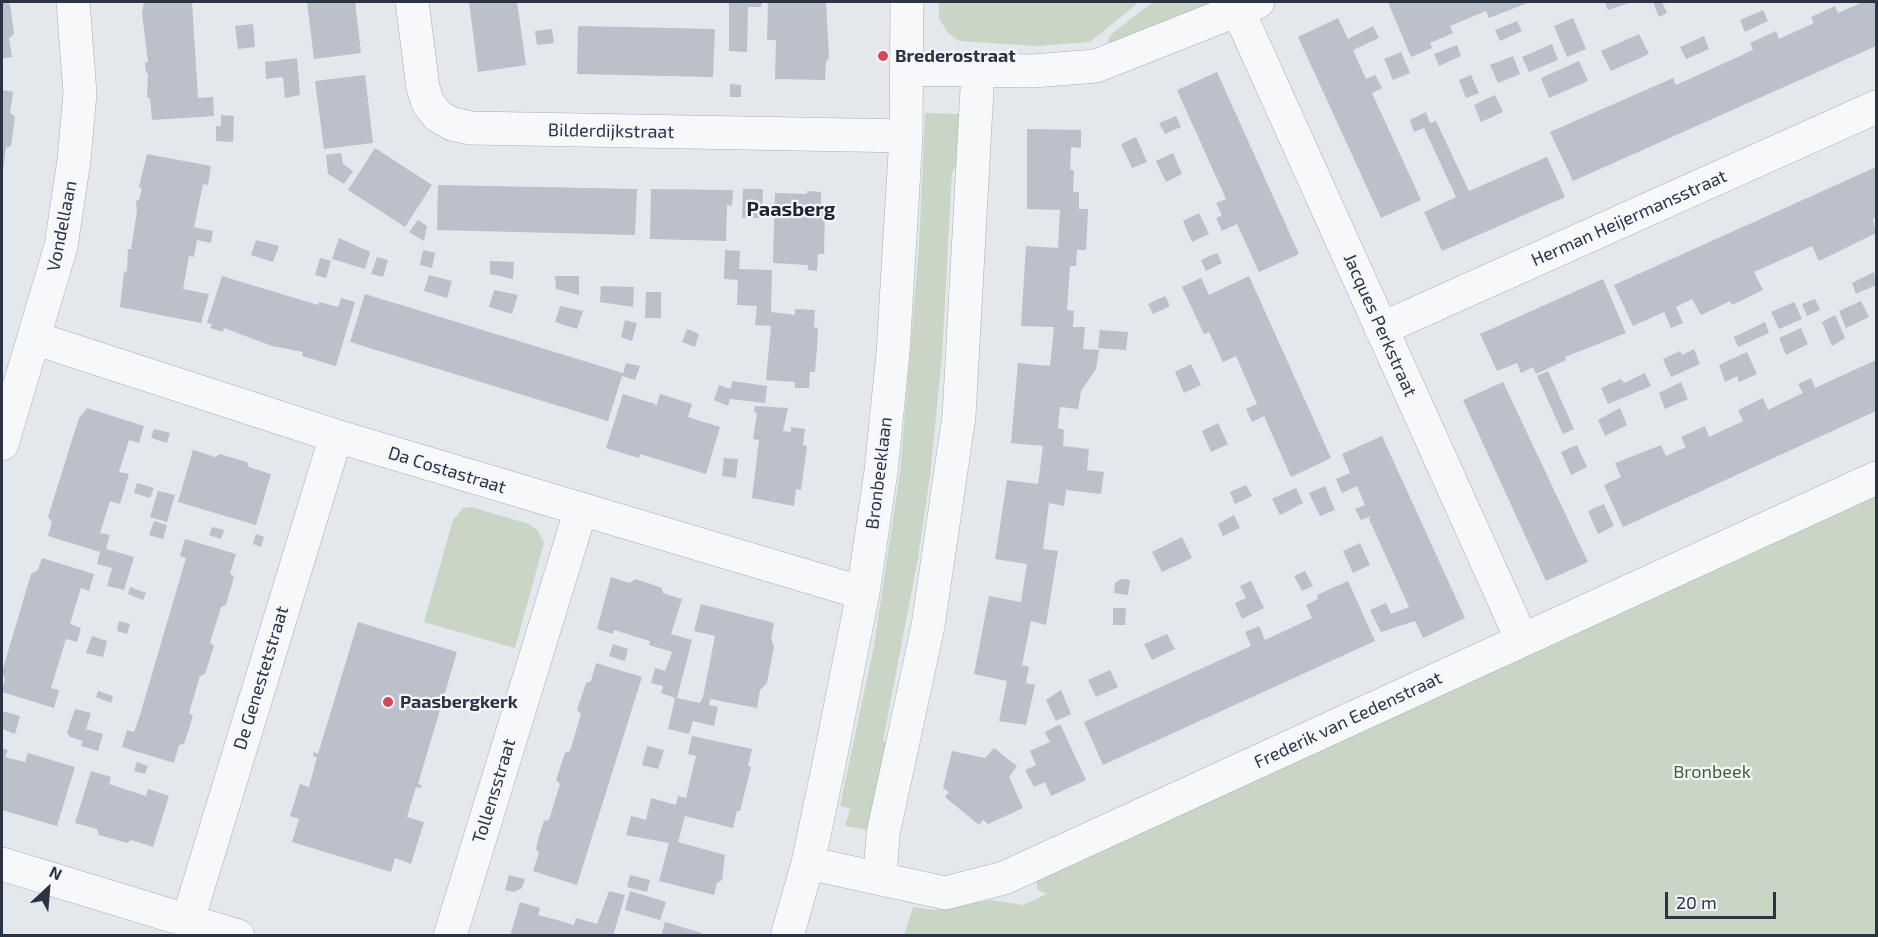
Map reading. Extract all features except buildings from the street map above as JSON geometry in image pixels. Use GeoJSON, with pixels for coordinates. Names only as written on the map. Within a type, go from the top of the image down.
{"type":"FeatureCollection","features":[{"type":"Feature","properties":{"kind":"street","name":"Vondellaan"},"geometry":{"type":"LineString","coordinates":[[2,444],[62,246],[74,160],[80,93],[73,2]]}},
{"type":"Feature","properties":{"kind":"street","name":"Bilderdijkstraat"},"geometry":{"type":"LineString","coordinates":[[412,2],[423,88],[428,104],[438,116],[452,124],[471,128],[906,136]]}},
{"type":"Feature","properties":{"kind":"street","name":"Bronbeeklaan"},"geometry":{"type":"LineString","coordinates":[[787,936],[808,863],[863,593],[881,471],[892,365],[906,136],[907,2]]}},
{"type":"Feature","properties":{"kind":"street"},"geometry":{"type":"LineString","coordinates":[[907,69],[1033,71],[1096,66],[1248,6]]}},
{"type":"Feature","properties":{"kind":"street","name":"Jacques Perkstraat"},"geometry":{"type":"LineString","coordinates":[[1248,6],[1381,329],[1522,640]]}},
{"type":"Feature","properties":{"kind":"street"},"geometry":{"type":"LineString","coordinates":[[880,878],[883,834],[928,626],[959,416],[978,70]]}},
{"type":"Feature","properties":{"kind":"street","name":"Herman Heijermansstraat"},"geometry":{"type":"LineString","coordinates":[[1381,329],[1876,107]]}},
{"type":"Feature","properties":{"kind":"street","name":"Da Costastraat"},"geometry":{"type":"LineString","coordinates":[[34,338],[336,436],[863,593]]}},
{"type":"Feature","properties":{"kind":"street","name":"De Genestetstraat"},"geometry":{"type":"LineString","coordinates":[[189,920],[336,436]]}},
{"type":"Feature","properties":{"kind":"street","name":"Frederik van Eedenstraat"},"geometry":{"type":"LineString","coordinates":[[808,863],[945,893],[1004,878],[1876,478]]}},
{"type":"Feature","properties":{"kind":"street","name":"Tollensstraat"},"geometry":{"type":"LineString","coordinates":[[450,936],[581,509]]}},
{"type":"Feature","properties":{"kind":"street"},"geometry":{"type":"LineString","coordinates":[[2,864],[238,936]]}},
{"type":"Feature","properties":{"kind":"green space"},"geometry":{"type":"Polygon","coordinates":[[[939,2],[1139,2],[1090,42],[1036,46],[959,41],[947,32],[939,18],[939,2]]]}},
{"type":"Feature","properties":{"kind":"green space"},"geometry":{"type":"Polygon","coordinates":[[[1153,2],[1218,2],[1107,46],[1110,35],[1153,2]]]}},
{"type":"Feature","properties":{"kind":"green space"},"geometry":{"type":"Polygon","coordinates":[[[925,113],[966,114],[964,168],[955,167],[952,172],[942,356],[930,476],[918,558],[883,741],[894,744],[873,831],[845,826],[850,809],[840,806],[874,646],[900,472],[919,246],[925,113]]]}},
{"type":"Feature","properties":{"kind":"green space","name":"Bronbeek"},"geometry":{"type":"Polygon","coordinates":[[[1876,493],[1876,935],[904,936],[913,907],[934,910],[991,900],[1023,905],[1047,894],[1037,889],[1037,881],[1876,493]]]}},
{"type":"Feature","properties":{"kind":"green space"},"geometry":{"type":"Polygon","coordinates":[[[471,507],[529,524],[538,531],[544,543],[515,648],[424,622],[453,520],[463,508],[471,507]]]}},
{"type":"Feature","properties":{"kind":"place","name":"Brederostraat"},"geometry":{"type":"Point","coordinates":[883,56]}},
{"type":"Feature","properties":{"kind":"place","name":"Paasbergkerk"},"geometry":{"type":"Point","coordinates":[388,702]}},
{"type":"Feature","properties":{"kind":"district","name":"Paasberg"},"geometry":{"type":"Point","coordinates":[791,209]}}]}
